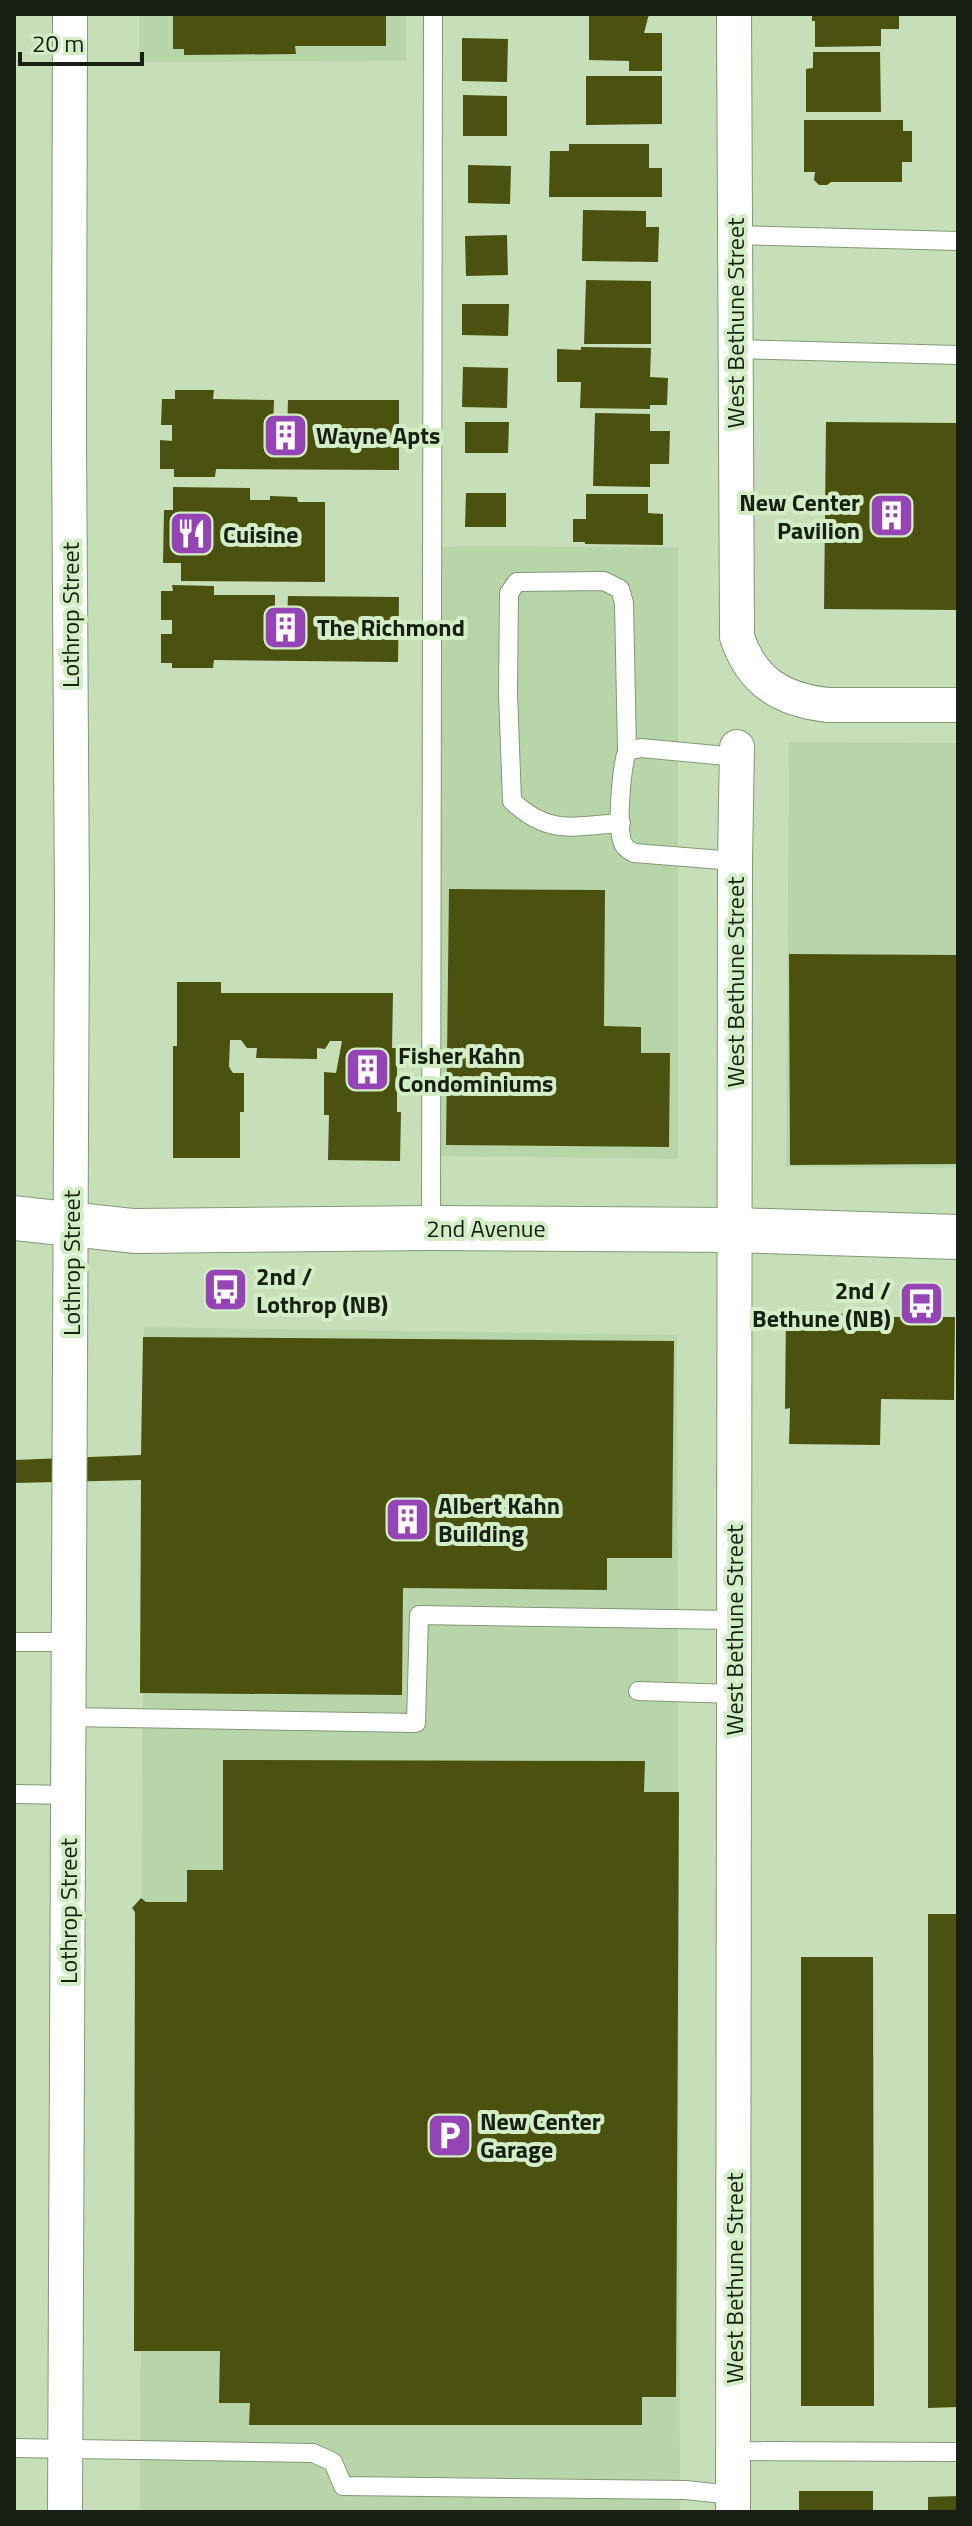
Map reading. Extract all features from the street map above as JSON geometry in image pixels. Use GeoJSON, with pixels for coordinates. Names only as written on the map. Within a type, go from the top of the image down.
{"type":"FeatureCollection","features":[{"type":"Feature","properties":{"kind":"street","name":"Lothrop Street"},"geometry":{"type":"LineString","coordinates":[[65,2512],[71,1224],[70,14]]}},
{"type":"Feature","properties":{"kind":"street","name":"West Bethune Street"},"geometry":{"type":"LineString","coordinates":[[734,14],[735,623],[743,657],[756,674],[786,695],[807,703],[958,705]]}},
{"type":"Feature","properties":{"kind":"street","name":"West Bethune Street"},"geometry":{"type":"LineString","coordinates":[[734,2503],[737,752]]}},
{"type":"Feature","properties":{"kind":"street","name":"2nd Avenue"},"geometry":{"type":"LineString","coordinates":[[14,1218],[134,1231],[431,1228],[734,1230],[958,1237]]}},
{"type":"Feature","properties":{"kind":"lane"},"geometry":{"type":"LineString","coordinates":[[431,1228],[433,14]]}},
{"type":"Feature","properties":{"kind":"lane"},"geometry":{"type":"LineString","coordinates":[[734,235],[958,241]]}},
{"type":"Feature","properties":{"kind":"lane"},"geometry":{"type":"LineString","coordinates":[[735,349],[958,355]]}},
{"type":"Feature","properties":{"kind":"lane"},"geometry":{"type":"LineString","coordinates":[[621,823],[558,828],[529,817],[512,801],[508,693],[509,593],[517,582],[604,581],[620,589],[624,603],[627,751],[622,768],[621,823],[620,837],[625,848],[634,853],[735,861]]}},
{"type":"Feature","properties":{"kind":"lane"},"geometry":{"type":"LineString","coordinates":[[627,751],[641,748],[737,752]]}},
{"type":"Feature","properties":{"kind":"lane"},"geometry":{"type":"LineString","coordinates":[[68,1717],[416,1723],[419,1615],[734,1620]]}},
{"type":"Feature","properties":{"kind":"lane"},"geometry":{"type":"LineString","coordinates":[[14,1642],[69,1642]]}},
{"type":"Feature","properties":{"kind":"lane"},"geometry":{"type":"LineString","coordinates":[[638,1691],[734,1694]]}},
{"type":"Feature","properties":{"kind":"lane"},"geometry":{"type":"LineString","coordinates":[[14,1794],[69,1795]]}},
{"type":"Feature","properties":{"kind":"lane"},"geometry":{"type":"LineString","coordinates":[[14,2448],[313,2453],[333,2462],[343,2486],[685,2490],[734,2503]]}},
{"type":"Feature","properties":{"kind":"lane"},"geometry":{"type":"LineString","coordinates":[[734,2451],[958,2452]]}},
{"type":"Feature","properties":{"kind":"shaded area"},"geometry":{"type":"Polygon","coordinates":[[[139,14],[406,14],[406,61],[139,62],[139,14]]]}},
{"type":"Feature","properties":{"kind":"shaded area"},"geometry":{"type":"Polygon","coordinates":[[[441,547],[678,547],[678,1159],[440,1156],[441,547]]]}},
{"type":"Feature","properties":{"kind":"shaded area"},"geometry":{"type":"Polygon","coordinates":[[[789,742],[958,743],[958,1168],[786,1167],[789,742]]]}},
{"type":"Feature","properties":{"kind":"shaded area"},"geometry":{"type":"Polygon","coordinates":[[[144,1327],[677,1335],[680,2512],[140,2512],[144,1327]]]}},
{"type":"Feature","properties":{"kind":"building"},"geometry":{"type":"Polygon","coordinates":[[[173,14],[386,14],[386,46],[295,46],[296,54],[184,55],[184,49],[173,49],[173,14]]]}},
{"type":"Feature","properties":{"kind":"building"},"geometry":{"type":"Polygon","coordinates":[[[589,14],[649,14],[644,33],[662,33],[662,71],[629,71],[629,61],[589,60],[589,14]]]}},
{"type":"Feature","properties":{"kind":"building"},"geometry":{"type":"Polygon","coordinates":[[[812,14],[899,14],[899,29],[881,29],[881,46],[815,47],[812,14]]]}},
{"type":"Feature","properties":{"kind":"building"},"geometry":{"type":"Polygon","coordinates":[[[462,38],[508,39],[507,82],[462,81],[462,38]]]}},
{"type":"Feature","properties":{"kind":"building"},"geometry":{"type":"Polygon","coordinates":[[[813,52],[880,52],[881,112],[806,112],[806,69],[813,68],[813,52]]]}},
{"type":"Feature","properties":{"kind":"building"},"geometry":{"type":"Polygon","coordinates":[[[586,76],[662,76],[662,124],[586,125],[586,76]]]}},
{"type":"Feature","properties":{"kind":"building"},"geometry":{"type":"Polygon","coordinates":[[[463,95],[507,96],[507,136],[463,136],[463,95]]]}},
{"type":"Feature","properties":{"kind":"building"},"geometry":{"type":"Polygon","coordinates":[[[804,120],[903,120],[903,131],[912,131],[912,162],[902,162],[902,182],[831,182],[819,185],[814,180],[815,172],[804,172],[804,120]]]}},
{"type":"Feature","properties":{"kind":"building"},"geometry":{"type":"Polygon","coordinates":[[[569,144],[649,144],[649,168],[662,168],[662,197],[549,197],[550,151],[569,151],[569,144]]]}},
{"type":"Feature","properties":{"kind":"building"},"geometry":{"type":"Polygon","coordinates":[[[468,165],[511,166],[510,204],[468,203],[468,165]]]}},
{"type":"Feature","properties":{"kind":"building"},"geometry":{"type":"Polygon","coordinates":[[[583,210],[646,211],[646,227],[659,227],[658,262],[582,261],[583,210]]]}},
{"type":"Feature","properties":{"kind":"building"},"geometry":{"type":"Polygon","coordinates":[[[507,235],[508,275],[466,276],[465,236],[507,235]]]}},
{"type":"Feature","properties":{"kind":"building"},"geometry":{"type":"Polygon","coordinates":[[[586,280],[651,281],[651,344],[584,344],[586,280]]]}},
{"type":"Feature","properties":{"kind":"building"},"geometry":{"type":"Polygon","coordinates":[[[462,304],[509,304],[508,336],[462,335],[462,304]]]}},
{"type":"Feature","properties":{"kind":"building"},"geometry":{"type":"Polygon","coordinates":[[[581,347],[651,348],[650,377],[668,378],[667,405],[650,405],[650,409],[580,408],[581,382],[557,382],[557,349],[581,350],[581,347]]]}},
{"type":"Feature","properties":{"kind":"building"},"geometry":{"type":"Polygon","coordinates":[[[463,367],[508,368],[507,408],[462,407],[463,367]]]}},
{"type":"Feature","properties":{"kind":"building","name":"Wayne Apts"},"geometry":{"type":"Polygon","coordinates":[[[175,390],[214,390],[213,399],[274,400],[273,429],[287,429],[288,400],[399,400],[399,470],[216,469],[215,477],[174,477],[174,469],[160,469],[160,440],[172,441],[172,425],[161,425],[162,399],[175,399],[175,390]]]}},
{"type":"Feature","properties":{"kind":"building"},"geometry":{"type":"Polygon","coordinates":[[[595,413],[650,414],[650,431],[670,431],[669,464],[650,464],[650,487],[593,486],[595,413]]]}},
{"type":"Feature","properties":{"kind":"building"},"geometry":{"type":"Polygon","coordinates":[[[465,422],[509,422],[508,453],[465,453],[465,422]]]}},
{"type":"Feature","properties":{"kind":"building","name":"New Center Pavilion"},"geometry":{"type":"Polygon","coordinates":[[[826,422],[958,423],[958,610],[824,609],[826,422]]]}},
{"type":"Feature","properties":{"kind":"building"},"geometry":{"type":"Polygon","coordinates":[[[173,487],[250,488],[250,500],[270,500],[270,496],[297,497],[298,502],[325,502],[325,582],[181,581],[181,563],[163,563],[164,510],[173,510],[173,487]]]}},
{"type":"Feature","properties":{"kind":"building"},"geometry":{"type":"Polygon","coordinates":[[[466,493],[506,493],[506,527],[465,527],[466,493]]]}},
{"type":"Feature","properties":{"kind":"building"},"geometry":{"type":"Polygon","coordinates":[[[586,494],[648,494],[648,513],[663,514],[663,545],[573,542],[573,519],[586,519],[586,494]]]}},
{"type":"Feature","properties":{"kind":"building","name":"The Richmond"},"geometry":{"type":"Polygon","coordinates":[[[172,585],[214,586],[214,595],[275,595],[275,620],[287,620],[288,596],[399,597],[398,662],[214,660],[213,668],[172,668],[172,663],[161,663],[161,634],[172,634],[172,620],[161,620],[161,591],[173,591],[172,585]]]}},
{"type":"Feature","properties":{"kind":"building"},"geometry":{"type":"Polygon","coordinates":[[[449,889],[605,890],[604,1026],[641,1027],[641,1053],[670,1053],[669,1147],[446,1145],[449,889]]]}},
{"type":"Feature","properties":{"kind":"building"},"geometry":{"type":"Polygon","coordinates":[[[789,954],[958,955],[958,1164],[790,1165],[789,954]]]}},
{"type":"Feature","properties":{"kind":"building","name":"Fisher Kahn Condominiums"},"geometry":{"type":"Polygon","coordinates":[[[177,982],[221,982],[221,993],[393,993],[392,1048],[397,1048],[400,1161],[328,1160],[329,1115],[324,1115],[324,1072],[336,1073],[342,1041],[330,1041],[325,1049],[317,1048],[317,1059],[256,1058],[257,1048],[247,1048],[241,1040],[230,1040],[229,1067],[233,1073],[244,1073],[240,1158],[173,1158],[173,1046],[177,1046],[177,982]]]}},
{"type":"Feature","properties":{"kind":"building"},"geometry":{"type":"Polygon","coordinates":[[[786,1313],[955,1317],[954,1400],[881,1399],[880,1445],[789,1444],[790,1408],[785,1409],[786,1313]]]}},
{"type":"Feature","properties":{"kind":"building","name":"Albert Kahn Building"},"geometry":{"type":"Polygon","coordinates":[[[143,1337],[674,1341],[672,1558],[607,1558],[607,1590],[403,1588],[402,1695],[140,1693],[141,1480],[14,1483],[14,1460],[141,1455],[143,1337]]]}},
{"type":"Feature","properties":{"kind":"building","name":"New Center Garage"},"geometry":{"type":"Polygon","coordinates":[[[223,1760],[645,1761],[644,1792],[679,1792],[676,2397],[642,2397],[642,2425],[249,2425],[250,2403],[219,2403],[220,2351],[134,2351],[135,1912],[132,1908],[141,1898],[146,1902],[187,1902],[187,1870],[223,1870],[223,1760]]]}},
{"type":"Feature","properties":{"kind":"building"},"geometry":{"type":"Polygon","coordinates":[[[928,1914],[958,1914],[958,2407],[928,2408],[928,1914]]]}},
{"type":"Feature","properties":{"kind":"building"},"geometry":{"type":"Polygon","coordinates":[[[801,1957],[873,1957],[874,2406],[801,2406],[801,1957]]]}},
{"type":"Feature","properties":{"kind":"building"},"geometry":{"type":"Polygon","coordinates":[[[799,2491],[873,2491],[873,2512],[799,2512],[799,2491]]]}},
{"type":"Feature","properties":{"kind":"building"},"geometry":{"type":"Polygon","coordinates":[[[958,2496],[958,2512],[928,2512],[928,2497],[958,2496]]]}},
{"type":"Feature","properties":{"kind":"place","name":"Wayne Apts"},"geometry":{"type":"Point","coordinates":[285,435]}},
{"type":"Feature","properties":{"kind":"place","name":"New Center Pavilion"},"geometry":{"type":"Point","coordinates":[891,516]}},
{"type":"Feature","properties":{"kind":"place","name":"Cuisine"},"geometry":{"type":"Point","coordinates":[192,534]}},
{"type":"Feature","properties":{"kind":"place","name":"The Richmond"},"geometry":{"type":"Point","coordinates":[286,627]}},
{"type":"Feature","properties":{"kind":"place","name":"Fisher Kahn Condominiums"},"geometry":{"type":"Point","coordinates":[367,1069]}},
{"type":"Feature","properties":{"kind":"place","name":"2nd / Lothrop (NB)"},"geometry":{"type":"Point","coordinates":[225,1290]}},
{"type":"Feature","properties":{"kind":"place","name":"2nd / Bethune (NB)"},"geometry":{"type":"Point","coordinates":[922,1304]}},
{"type":"Feature","properties":{"kind":"place","name":"Albert Kahn Building"},"geometry":{"type":"Point","coordinates":[407,1519]}},
{"type":"Feature","properties":{"kind":"place","name":"New Center Garage"},"geometry":{"type":"Point","coordinates":[449,2135]}}]}
